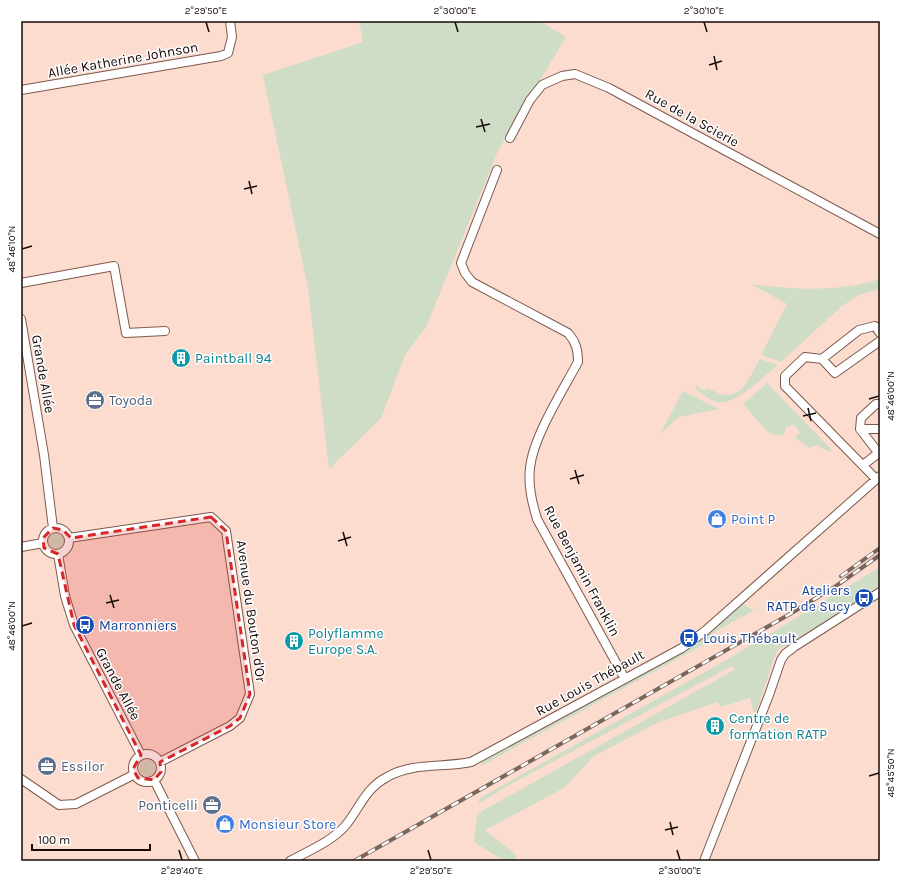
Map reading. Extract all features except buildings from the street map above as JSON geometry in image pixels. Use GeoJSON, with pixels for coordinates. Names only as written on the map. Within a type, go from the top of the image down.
{"type":"FeatureCollection","features":[{"type":"Feature","properties":{"kind":"street","name":"Allée Katherine Johnson"},"geometry":{"type":"LineString","coordinates":[[21,90],[221,56],[228,53],[232,37],[230,21]]}},
{"type":"Feature","properties":{"kind":"street","name":"Rue de la Scierie"},"geometry":{"type":"LineString","coordinates":[[510,138],[530,100],[542,85],[562,76],[575,74],[609,88],[880,234]]}},
{"type":"Feature","properties":{"kind":"street","name":"Rue Benjamin Franklin"},"geometry":{"type":"LineString","coordinates":[[497,170],[461,263],[465,274],[472,282],[568,333],[574,340],[578,350],[578,362],[534,451],[530,467],[530,492],[537,519],[625,679]]}},
{"type":"Feature","properties":{"kind":"street"},"geometry":{"type":"LineString","coordinates":[[21,283],[114,266],[126,333],[165,331]]}},
{"type":"Feature","properties":{"kind":"street","name":"Grande Allée"},"geometry":{"type":"LineString","coordinates":[[21,320],[25,371],[44,455],[53,528]]}},
{"type":"Feature","properties":{"kind":"street"},"geometry":{"type":"LineString","coordinates":[[822,359],[859,330],[875,326],[880,333]]}},
{"type":"Feature","properties":{"kind":"street"},"geometry":{"type":"LineString","coordinates":[[878,477],[863,465],[785,386],[785,376],[805,357],[822,359],[835,373],[880,341]]}},
{"type":"Feature","properties":{"kind":"street"},"geometry":{"type":"LineString","coordinates":[[863,465],[879,453],[860,429],[861,418],[876,404],[880,404]]}},
{"type":"Feature","properties":{"kind":"street"},"geometry":{"type":"LineString","coordinates":[[860,429],[880,429]]}},
{"type":"Feature","properties":{"kind":"street","name":"Rue Louis Thébault"},"geometry":{"type":"LineString","coordinates":[[290,861],[333,838],[346,824],[364,796],[388,776],[418,766],[456,765],[471,762],[682,648],[705,631],[878,477]]}},
{"type":"Feature","properties":{"kind":"street","name":"Avenue du Bouton d'Or"},"geometry":{"type":"LineString","coordinates":[[69,538],[211,517],[226,531],[250,694],[240,718],[230,726],[160,762]]}},
{"type":"Feature","properties":{"kind":"street"},"geometry":{"type":"LineString","coordinates":[[53,528],[63,530],[69,538],[67,548],[58,554],[48,552],[42,543],[45,533],[53,528]]}},
{"type":"Feature","properties":{"kind":"street"},"geometry":{"type":"LineString","coordinates":[[21,547],[42,543]]}},
{"type":"Feature","properties":{"kind":"street","name":"Grande Allée"},"geometry":{"type":"LineString","coordinates":[[58,554],[65,596],[74,625],[141,755]]}},
{"type":"Feature","properties":{"kind":"street"},"geometry":{"type":"LineString","coordinates":[[704,861],[770,695],[783,656],[794,647],[880,592]]}},
{"type":"Feature","properties":{"kind":"street"},"geometry":{"type":"LineString","coordinates":[[152,754],[160,762],[161,772],[154,780],[143,781],[135,774],[134,763],[141,755],[152,754]]}},
{"type":"Feature","properties":{"kind":"street"},"geometry":{"type":"LineString","coordinates":[[21,779],[59,805],[76,804],[135,774]]}},
{"type":"Feature","properties":{"kind":"street"},"geometry":{"type":"LineString","coordinates":[[154,780],[195,861]]}},
{"type":"Feature","properties":{"kind":"highlighted area"},"geometry":{"type":"Polygon","coordinates":[[[211,517],[226,531],[249,678],[250,694],[240,718],[230,726],[160,762],[161,772],[154,780],[138,778],[133,769],[141,755],[74,625],[58,554],[44,548],[43,538],[53,528],[63,530],[71,538],[211,517]]]}},
{"type":"Feature","properties":{"kind":"green space"},"geometry":{"type":"Polygon","coordinates":[[[359,21],[540,21],[566,37],[498,151],[426,327],[405,355],[381,418],[329,469],[308,288],[263,75],[363,42],[359,21]]]}},
{"type":"Feature","properties":{"kind":"green space"},"geometry":{"type":"Polygon","coordinates":[[[880,279],[880,289],[859,295],[842,306],[781,362],[761,355],[787,304],[751,284],[783,288],[816,289],[848,286],[880,279]]]}},
{"type":"Feature","properties":{"kind":"green space"},"geometry":{"type":"Polygon","coordinates":[[[760,359],[778,365],[748,390],[731,400],[716,402],[707,398],[695,389],[696,386],[705,391],[708,388],[727,395],[734,394],[746,384],[760,359]]]}},
{"type":"Feature","properties":{"kind":"green space"},"geometry":{"type":"Polygon","coordinates":[[[767,383],[832,450],[829,452],[817,445],[809,448],[795,438],[800,432],[794,425],[786,427],[784,434],[779,436],[769,433],[743,404],[767,383]]]}},
{"type":"Feature","properties":{"kind":"green space"},"geometry":{"type":"Polygon","coordinates":[[[683,391],[719,409],[679,417],[660,434],[683,391]]]}},
{"type":"Feature","properties":{"kind":"green space"},"geometry":{"type":"Polygon","coordinates":[[[56,533],[62,535],[64,541],[62,547],[56,549],[50,547],[48,541],[50,535],[56,533]]]}},
{"type":"Feature","properties":{"kind":"green space"},"geometry":{"type":"Polygon","coordinates":[[[880,567],[880,588],[875,591],[873,589],[857,600],[858,603],[786,646],[780,647],[775,655],[755,716],[750,698],[721,707],[717,702],[657,723],[594,756],[564,788],[485,830],[517,856],[514,861],[504,861],[474,842],[477,814],[734,670],[732,666],[513,783],[478,804],[480,798],[728,659],[880,567]]]}},
{"type":"Feature","properties":{"kind":"green space"},"geometry":{"type":"Polygon","coordinates":[[[829,569],[713,633],[705,644],[481,766],[481,762],[694,646],[743,604],[753,610],[829,569]]]}},
{"type":"Feature","properties":{"kind":"green space"},"geometry":{"type":"Polygon","coordinates":[[[147,760],[154,765],[155,768],[150,775],[147,776],[140,771],[139,768],[144,761],[147,760]]]}},
{"type":"Feature","properties":{"kind":"railway"},"geometry":{"type":"LineString","coordinates":[[841,576],[880,548]]}},
{"type":"Feature","properties":{"kind":"railway"},"geometry":{"type":"LineString","coordinates":[[354,861],[790,614],[836,586],[880,555]]}},
{"type":"Feature","properties":{"kind":"place","name":"Paintball 94"},"geometry":{"type":"Point","coordinates":[181,358]}},
{"type":"Feature","properties":{"kind":"place","name":"Toyoda"},"geometry":{"type":"Point","coordinates":[95,400]}},
{"type":"Feature","properties":{"kind":"place","name":"Point P"},"geometry":{"type":"Point","coordinates":[717,519]}},
{"type":"Feature","properties":{"kind":"place","name":"Ateliers RATP de Sucy"},"geometry":{"type":"Point","coordinates":[864,598]}},
{"type":"Feature","properties":{"kind":"place","name":"Marronniers"},"geometry":{"type":"Point","coordinates":[85,625]}},
{"type":"Feature","properties":{"kind":"place","name":"Louis Thébault"},"geometry":{"type":"Point","coordinates":[689,638]}},
{"type":"Feature","properties":{"kind":"place","name":"Polyflamme Europe S.A."},"geometry":{"type":"Point","coordinates":[294,641]}},
{"type":"Feature","properties":{"kind":"place","name":"Centre de formation RATP"},"geometry":{"type":"Point","coordinates":[715,726]}},
{"type":"Feature","properties":{"kind":"place","name":"Essilor"},"geometry":{"type":"Point","coordinates":[47,766]}},
{"type":"Feature","properties":{"kind":"place","name":"Ponticelli"},"geometry":{"type":"Point","coordinates":[212,805]}},
{"type":"Feature","properties":{"kind":"place","name":"Monsieur Store"},"geometry":{"type":"Point","coordinates":[225,824]}}]}
